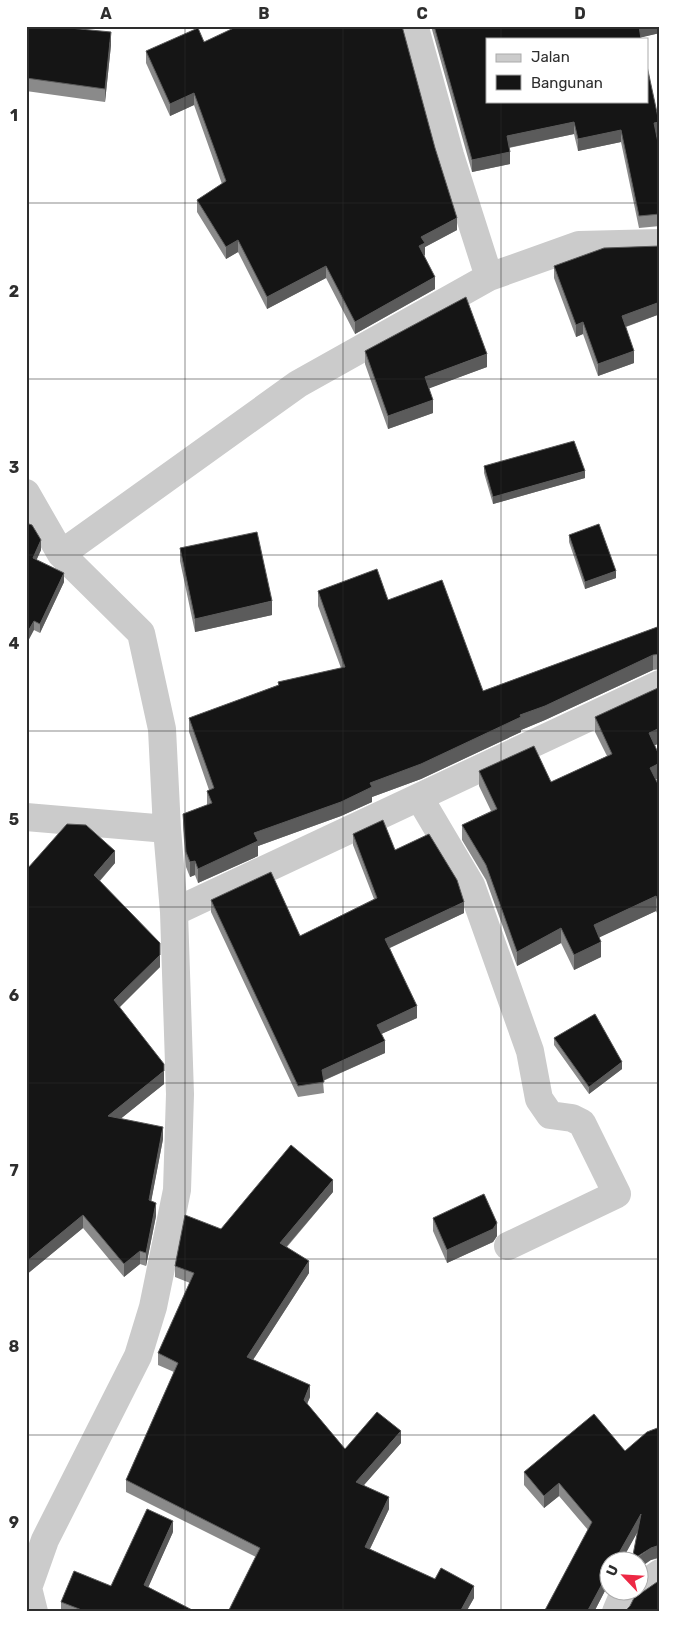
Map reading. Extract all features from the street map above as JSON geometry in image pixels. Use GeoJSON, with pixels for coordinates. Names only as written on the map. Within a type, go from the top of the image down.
{"type":"FeatureCollection","features":[{"type":"Feature","properties":{"kind":"street"},"geometry":{"type":"LineString","coordinates":[[415,28],[450,155],[490,277]]}},
{"type":"Feature","properties":{"kind":"street"},"geometry":{"type":"LineString","coordinates":[[61,554],[298,384],[490,277],[579,245],[660,243]]}},
{"type":"Feature","properties":{"kind":"street"},"geometry":{"type":"LineString","coordinates":[[26,493],[61,554],[141,633],[162,728],[167,829],[174,912],[180,1094],[177,1190],[153,1307],[138,1356],[45,1540],[28,1588],[31,1607]]}},
{"type":"Feature","properties":{"kind":"street"},"geometry":{"type":"LineString","coordinates":[[174,912],[660,684]]}},
{"type":"Feature","properties":{"kind":"street"},"geometry":{"type":"LineString","coordinates":[[418,797],[471,885],[530,1051],[539,1098],[550,1116],[572,1118],[582,1123],[617,1194],[508,1246]]}},
{"type":"Feature","properties":{"kind":"street"},"geometry":{"type":"LineString","coordinates":[[26,817],[167,829]]}},
{"type":"Feature","properties":{"kind":"street"},"geometry":{"type":"LineString","coordinates":[[648,1581],[660,1573]]}},
{"type":"Feature","properties":{"kind":"street"},"geometry":{"type":"LineString","coordinates":[[616,1612],[621,1600]]}},
{"type":"Feature","properties":{"kind":"building"},"geometry":{"type":"Polygon","coordinates":[[[26,26],[49,26],[111,32],[105,89],[26,78],[26,26]]]}},
{"type":"Feature","properties":{"kind":"building"},"geometry":{"type":"Polygon","coordinates":[[[238,26],[402,26],[435,148],[457,218],[421,237],[425,243],[419,246],[435,277],[355,322],[326,266],[267,297],[238,240],[226,247],[197,200],[226,181],[194,93],[170,104],[146,51],[198,28],[204,42],[238,26]]]}},
{"type":"Feature","properties":{"kind":"building"},"geometry":{"type":"Polygon","coordinates":[[[434,26],[639,26],[641,38],[486,38],[486,102],[648,102],[648,71],[659,122],[654,123],[660,152],[660,214],[639,216],[621,130],[578,139],[574,122],[507,136],[510,152],[472,160],[434,26]]]}},
{"type":"Feature","properties":{"kind":"building"},"geometry":{"type":"Polygon","coordinates":[[[660,246],[660,302],[622,316],[634,351],[598,364],[583,322],[576,325],[554,266],[604,248],[660,246]]]}},
{"type":"Feature","properties":{"kind":"building"},"geometry":{"type":"Polygon","coordinates":[[[466,297],[487,354],[425,377],[433,400],[388,416],[365,351],[466,297]]]}},
{"type":"Feature","properties":{"kind":"building"},"geometry":{"type":"Polygon","coordinates":[[[574,441],[585,471],[493,497],[484,466],[574,441]]]}},
{"type":"Feature","properties":{"kind":"building"},"geometry":{"type":"Polygon","coordinates":[[[26,523],[32,525],[41,540],[33,558],[64,573],[40,624],[34,621],[26,635],[26,523]]]}},
{"type":"Feature","properties":{"kind":"building"},"geometry":{"type":"Polygon","coordinates":[[[599,524],[616,571],[585,582],[569,535],[599,524]]]}},
{"type":"Feature","properties":{"kind":"building"},"geometry":{"type":"Polygon","coordinates":[[[257,532],[272,601],[195,619],[180,548],[257,532]]]}},
{"type":"Feature","properties":{"kind":"building"},"geometry":{"type":"Polygon","coordinates":[[[377,569],[388,600],[442,580],[483,691],[660,626],[660,654],[653,655],[545,706],[520,715],[521,717],[421,764],[370,783],[372,787],[341,802],[254,833],[258,841],[198,869],[195,861],[190,862],[186,852],[183,814],[212,803],[207,791],[214,788],[189,718],[279,685],[278,682],[345,667],[318,591],[377,569]]]}},
{"type":"Feature","properties":{"kind":"building"},"geometry":{"type":"Polygon","coordinates":[[[660,687],[660,728],[649,733],[660,757],[660,763],[650,768],[660,788],[660,905],[656,896],[594,925],[601,942],[574,955],[561,928],[517,952],[486,865],[462,825],[497,809],[479,771],[534,746],[551,782],[612,754],[595,717],[660,687]]]}},
{"type":"Feature","properties":{"kind":"building"},"geometry":{"type":"Polygon","coordinates":[[[383,820],[395,850],[429,834],[457,880],[464,902],[385,939],[417,1006],[377,1025],[385,1041],[322,1070],[324,1082],[298,1086],[211,900],[271,872],[300,936],[377,898],[353,834],[383,820]]]}},
{"type":"Feature","properties":{"kind":"building"},"geometry":{"type":"Polygon","coordinates":[[[67,824],[86,825],[115,851],[94,875],[160,943],[160,955],[114,1000],[164,1064],[164,1071],[108,1116],[163,1127],[149,1200],[156,1203],[146,1253],[140,1251],[124,1264],[83,1215],[26,1262],[26,866],[28,868],[67,824]]]}},
{"type":"Feature","properties":{"kind":"building"},"geometry":{"type":"Polygon","coordinates":[[[595,1014],[622,1062],[589,1087],[554,1038],[595,1014]]]}},
{"type":"Feature","properties":{"kind":"building"},"geometry":{"type":"Polygon","coordinates":[[[291,1145],[333,1180],[280,1243],[309,1261],[247,1357],[310,1385],[304,1400],[345,1449],[377,1412],[401,1431],[356,1482],[389,1497],[365,1547],[435,1579],[441,1568],[474,1586],[460,1612],[228,1612],[260,1548],[126,1480],[178,1363],[158,1353],[194,1273],[175,1266],[185,1215],[221,1229],[291,1145]]]}},
{"type":"Feature","properties":{"kind":"building"},"geometry":{"type":"Polygon","coordinates":[[[484,1194],[497,1223],[493,1229],[447,1250],[433,1218],[484,1194]]]}},
{"type":"Feature","properties":{"kind":"building"},"geometry":{"type":"Polygon","coordinates":[[[594,1414],[625,1451],[647,1432],[660,1427],[660,1545],[648,1550],[634,1550],[641,1514],[621,1550],[598,1550],[598,1592],[587,1612],[544,1612],[592,1522],[559,1483],[544,1496],[524,1472],[594,1414]]]}},
{"type":"Feature","properties":{"kind":"building"},"geometry":{"type":"Polygon","coordinates":[[[147,1509],[173,1521],[144,1585],[196,1612],[87,1612],[61,1602],[74,1571],[111,1586],[147,1509]]]}},
{"type":"Feature","properties":{"kind":"building"},"geometry":{"type":"Polygon","coordinates":[[[660,1580],[660,1612],[624,1612],[633,1600],[648,1600],[648,1588],[660,1580]]]}}]}
